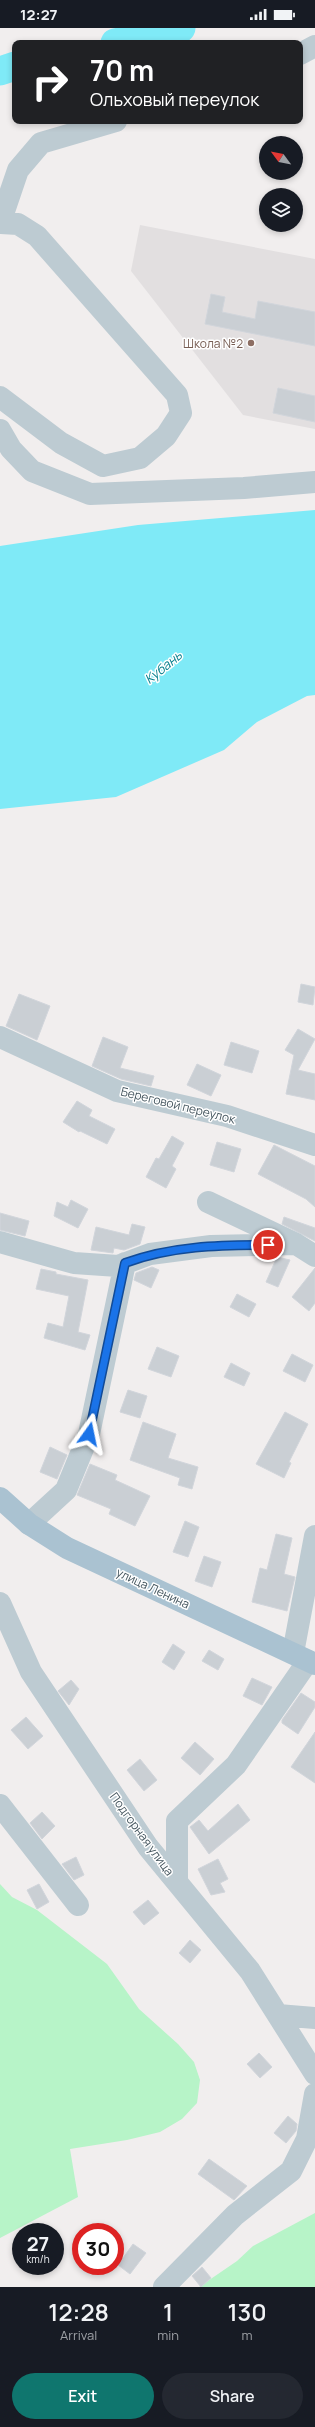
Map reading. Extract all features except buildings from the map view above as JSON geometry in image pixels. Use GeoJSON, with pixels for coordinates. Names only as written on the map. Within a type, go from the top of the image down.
{"type":"FeatureCollection","features":[{"type":"Feature","properties":{"kind":"main road","name":"улица Ленина"},"geometry":{"type":"LineString","coordinates":[[0,1498],[29,1524],[68,1548],[306,1659]]}},
{"type":"Feature","properties":{"kind":"street"},"geometry":{"type":"LineString","coordinates":[[303,52],[315,46]]}},
{"type":"Feature","properties":{"kind":"street"},"geometry":{"type":"LineString","coordinates":[[0,397],[61,443],[103,466],[140,458],[166,436],[181,413],[177,395],[37,236],[18,224],[0,223],[18,170],[41,143],[106,124]]}},
{"type":"Feature","properties":{"kind":"street"},"geometry":{"type":"LineString","coordinates":[[0,430],[11,449],[32,471],[90,494],[244,488],[315,482]]}},
{"type":"Feature","properties":{"kind":"street","name":"Береговой переулок"},"geometry":{"type":"LineString","coordinates":[[0,1037],[117,1091],[227,1116],[315,1145]]}},
{"type":"Feature","properties":{"kind":"street"},"geometry":{"type":"LineString","coordinates":[[208,1202],[296,1244],[315,1256]]}},
{"type":"Feature","properties":{"kind":"street"},"geometry":{"type":"LineString","coordinates":[[0,1242],[74,1263],[118,1266],[150,1254],[211,1246],[296,1244]]}},
{"type":"Feature","properties":{"kind":"street"},"geometry":{"type":"LineString","coordinates":[[29,1524],[66,1490],[89,1434],[125,1263]]}},
{"type":"Feature","properties":{"kind":"street"},"geometry":{"type":"LineString","coordinates":[[177,1882],[178,1821],[236,1765],[306,1659],[315,1536]]}},
{"type":"Feature","properties":{"kind":"street","name":"Подгорная улица"},"geometry":{"type":"LineString","coordinates":[[0,1603],[31,1672],[148,1847],[250,1971],[315,2074]]}},
{"type":"Feature","properties":{"kind":"street"},"geometry":{"type":"LineString","coordinates":[[0,1805],[78,1905]]}},
{"type":"Feature","properties":{"kind":"street"},"geometry":{"type":"LineString","coordinates":[[278,2015],[315,2018]]}},
{"type":"Feature","properties":{"kind":"street"},"geometry":{"type":"LineString","coordinates":[[164,2287],[235,2215],[291,2171],[307,2139],[315,2094]]}},
{"type":"Feature","properties":{"kind":"shaded area","name":"Школа №2"},"geometry":{"type":"Polygon","coordinates":[[[140,225],[315,259],[315,429],[243,415],[131,271],[140,225]]]}},
{"type":"Feature","properties":{"kind":"green space"},"geometry":{"type":"Polygon","coordinates":[[[0,1884],[12,1897],[37,1910],[107,1964],[139,2009],[178,2044],[194,2062],[200,2080],[197,2103],[182,2119],[160,2132],[127,2140],[70,2149],[78,2197],[29,2223],[12,2223],[12,2232],[0,2238],[0,1884]]]}},
{"type":"Feature","properties":{"kind":"green space"},"geometry":{"type":"Polygon","coordinates":[[[315,2213],[315,2287],[199,2287],[237,2261],[253,2246],[315,2213]]]}},
{"type":"Feature","properties":{"kind":"water","name":"Кубань"},"geometry":{"type":"Polygon","coordinates":[[[315,510],[315,695],[307,696],[257,722],[224,750],[116,797],[0,809],[0,546],[138,525],[315,510]]]}},
{"type":"Feature","properties":{"kind":"waterway"},"geometry":{"type":"LineString","coordinates":[[128,40],[181,28]]}},
{"type":"Feature","properties":{"kind":"waterway"},"geometry":{"type":"LineString","coordinates":[[0,71],[12,67]]}},
{"type":"Feature","properties":{"kind":"place","name":"Школа №2"},"geometry":{"type":"Point","coordinates":[251,343]}},
{"type":"Feature","properties":{"kind":"route"},"geometry":{"type":"LineString","coordinates":[[89,1434],[125,1263],[150,1254],[211,1246],[268,1245]]}}]}
